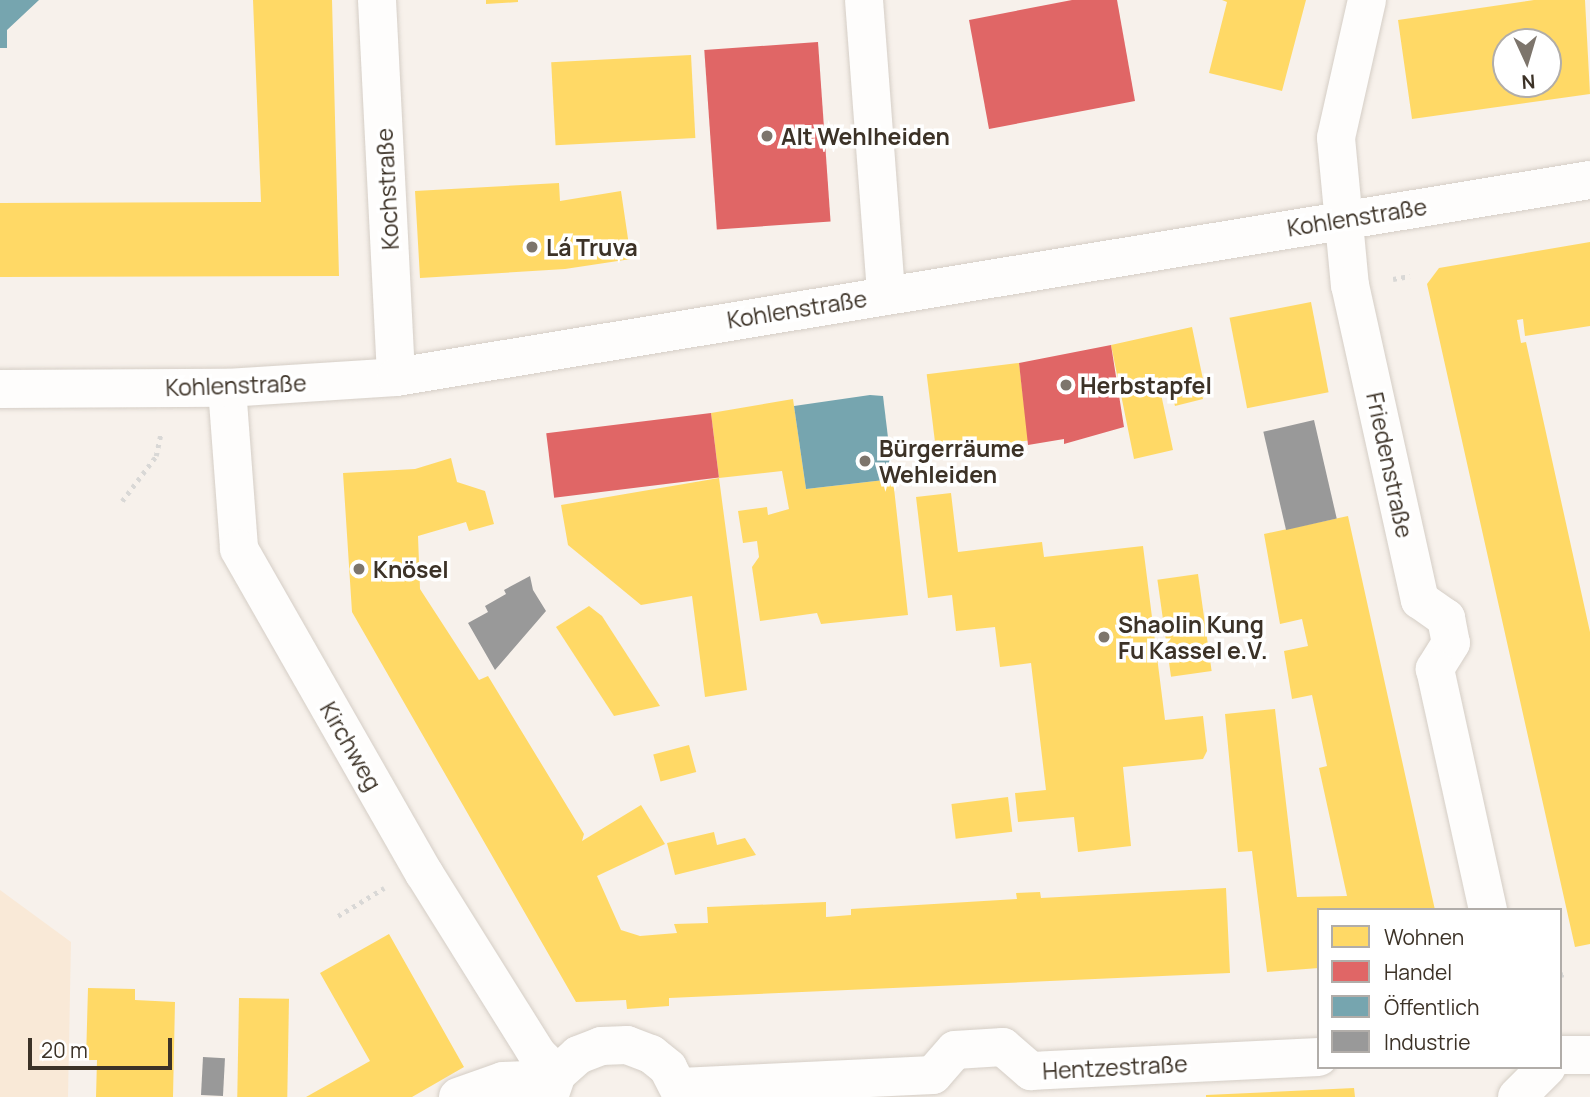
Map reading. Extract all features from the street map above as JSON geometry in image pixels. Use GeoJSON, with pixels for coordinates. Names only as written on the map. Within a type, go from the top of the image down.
{"type":"FeatureCollection","features":[{"type":"Feature","properties":{"kind":"street","name":"Kochstraße"},"geometry":{"type":"LineString","coordinates":[[376,0],[396,377]]}},
{"type":"Feature","properties":{"kind":"street"},"geometry":{"type":"LineString","coordinates":[[864,0],[886,295]]}},
{"type":"Feature","properties":{"kind":"street","name":"Friedenstraße"},"geometry":{"type":"LineString","coordinates":[[1367,0],[1336,138],[1347,218],[1350,285],[1420,600],[1446,618],[1451,643],[1434,669],[1488,908]]}},
{"type":"Feature","properties":{"kind":"street","name":"Kohlenstraße"},"geometry":{"type":"LineString","coordinates":[[0,390],[228,388],[396,377],[1590,180]]}},
{"type":"Feature","properties":{"kind":"street","name":"Kirchweg"},"geometry":{"type":"LineString","coordinates":[[228,388],[239,549],[424,873],[553,1084]]}},
{"type":"Feature","properties":{"kind":"street"},"geometry":{"type":"LineString","coordinates":[[458,1097],[503,1081],[553,1084],[589,1050],[627,1045],[651,1054],[668,1068],[681,1092]]}},
{"type":"Feature","properties":{"kind":"street","name":"Hentzestraße"},"geometry":{"type":"LineString","coordinates":[[681,1092],[933,1075],[955,1050],[1003,1047],[1031,1071],[1317,1057]]}},
{"type":"Feature","properties":{"kind":"street"},"geometry":{"type":"LineString","coordinates":[[1562,1055],[1590,1055]]}},
{"type":"Feature","properties":{"kind":"street"},"geometry":{"type":"LineString","coordinates":[[1517,1097],[1545,1069]]}},
{"type":"Feature","properties":{"kind":"path"},"geometry":{"type":"LineString","coordinates":[[122,501],[156,456]]}},
{"type":"Feature","properties":{"kind":"path"},"geometry":{"type":"LineString","coordinates":[[338,916],[387,886]]}},
{"type":"Feature","properties":{"kind":"shaded area"},"geometry":{"type":"Polygon","coordinates":[[[0,890],[71,942],[68,1097],[0,1097],[0,890]]]}},
{"type":"Feature","properties":{"kind":"building: Wohnen"},"geometry":{"type":"Polygon","coordinates":[[[253,0],[332,0],[339,276],[0,277],[0,203],[261,202],[253,0]]]}},
{"type":"Feature","properties":{"kind":"building: Wohnen"},"geometry":{"type":"Polygon","coordinates":[[[486,0],[518,0],[518,2],[486,4],[486,0]]]}},
{"type":"Feature","properties":{"kind":"building: Wohnen"},"geometry":{"type":"Polygon","coordinates":[[[1222,0],[1306,0],[1282,91],[1209,73],[1227,2],[1222,0]]]}},
{"type":"Feature","properties":{"kind":"building: Wohnen"},"geometry":{"type":"Polygon","coordinates":[[[1534,0],[1585,0],[1590,94],[1562,98],[1562,28],[1492,28],[1492,98],[1562,98],[1412,119],[1398,20],[1534,0]]]}},
{"type":"Feature","properties":{"kind":"building: Wohnen"},"geometry":{"type":"Polygon","coordinates":[[[691,55],[695,138],[556,145],[551,62],[691,55]]]}},
{"type":"Feature","properties":{"kind":"building: Wohnen"},"geometry":{"type":"Polygon","coordinates":[[[559,183],[560,201],[621,191],[631,259],[565,269],[420,278],[415,191],[559,183]]]}},
{"type":"Feature","properties":{"kind":"building: Wohnen"},"geometry":{"type":"Polygon","coordinates":[[[1590,242],[1590,326],[1525,336],[1523,319],[1517,320],[1521,343],[1526,342],[1590,632],[1590,944],[1575,947],[1427,284],[1439,268],[1590,242]]]}},
{"type":"Feature","properties":{"kind":"building: Wohnen"},"geometry":{"type":"Polygon","coordinates":[[[1311,302],[1329,392],[1247,408],[1230,318],[1311,302]]]}},
{"type":"Feature","properties":{"kind":"building: Wohnen"},"geometry":{"type":"Polygon","coordinates":[[[1192,327],[1204,384],[1200,385],[1203,399],[1175,406],[1171,391],[1161,394],[1173,450],[1134,459],[1111,345],[1192,327]]]}},
{"type":"Feature","properties":{"kind":"building: Wohnen"},"geometry":{"type":"Polygon","coordinates":[[[1019,363],[1029,440],[936,452],[927,374],[1019,363]]]}},
{"type":"Feature","properties":{"kind":"building: Wohnen"},"geometry":{"type":"Polygon","coordinates":[[[793,399],[806,489],[893,479],[908,615],[821,624],[817,613],[760,621],[752,567],[759,557],[757,541],[743,543],[738,511],[767,507],[768,515],[789,509],[782,471],[719,478],[711,413],[793,399]]]}},
{"type":"Feature","properties":{"kind":"building: Wohnen"},"geometry":{"type":"Polygon","coordinates":[[[451,458],[457,482],[485,491],[494,524],[469,531],[466,522],[418,536],[420,589],[479,680],[488,676],[584,834],[582,841],[641,805],[665,844],[597,876],[621,930],[640,936],[677,933],[674,924],[708,923],[707,907],[826,902],[826,917],[851,915],[851,909],[1017,899],[1016,893],[1040,892],[1041,898],[1226,888],[1230,973],[669,998],[669,1006],[627,1009],[626,1000],[576,1002],[352,612],[343,473],[415,469],[451,458]]]}},
{"type":"Feature","properties":{"kind":"building: Wohnen"},"geometry":{"type":"Polygon","coordinates":[[[719,478],[747,690],[705,697],[692,596],[641,605],[568,545],[561,505],[719,478]]]}},
{"type":"Feature","properties":{"kind":"building: Wohnen"},"geometry":{"type":"Polygon","coordinates":[[[951,493],[958,552],[1042,542],[1044,557],[1143,546],[1165,720],[1203,716],[1207,751],[1203,759],[1123,767],[1131,846],[1078,852],[1074,817],[1018,822],[1015,793],[1046,790],[1031,663],[1000,667],[995,627],[956,631],[952,595],[928,598],[916,497],[951,493]]]}},
{"type":"Feature","properties":{"kind":"building: Wohnen"},"geometry":{"type":"Polygon","coordinates":[[[1348,516],[1435,908],[1317,908],[1317,968],[1267,972],[1252,851],[1238,852],[1225,714],[1275,709],[1297,897],[1347,896],[1319,768],[1327,766],[1312,695],[1292,699],[1284,651],[1308,646],[1302,619],[1280,624],[1264,534],[1348,516]]]}},
{"type":"Feature","properties":{"kind":"building: Wohnen"},"geometry":{"type":"Polygon","coordinates":[[[1198,574],[1212,671],[1171,677],[1157,580],[1198,574]]]}},
{"type":"Feature","properties":{"kind":"building: Wohnen"},"geometry":{"type":"Polygon","coordinates":[[[589,606],[602,616],[660,706],[614,716],[556,627],[589,606]]]}},
{"type":"Feature","properties":{"kind":"building: Wohnen"},"geometry":{"type":"Polygon","coordinates":[[[689,745],[696,772],[661,782],[653,755],[689,745]]]}},
{"type":"Feature","properties":{"kind":"building: Wohnen"},"geometry":{"type":"Polygon","coordinates":[[[1008,797],[1012,832],[956,839],[951,804],[1008,797]]]}},
{"type":"Feature","properties":{"kind":"building: Wohnen"},"geometry":{"type":"Polygon","coordinates":[[[714,832],[717,845],[745,838],[756,855],[675,875],[667,843],[714,832]]]}},
{"type":"Feature","properties":{"kind":"building: Wohnen"},"geometry":{"type":"Polygon","coordinates":[[[389,934],[464,1067],[412,1097],[306,1097],[370,1061],[320,973],[389,934]]]}},
{"type":"Feature","properties":{"kind":"building: Wohnen"},"geometry":{"type":"Polygon","coordinates":[[[88,988],[135,989],[135,1000],[175,1002],[173,1097],[96,1097],[97,1060],[86,1060],[88,988]]]}},
{"type":"Feature","properties":{"kind":"building: Wohnen"},"geometry":{"type":"Polygon","coordinates":[[[239,998],[289,999],[287,1097],[237,1097],[239,998]]]}},
{"type":"Feature","properties":{"kind":"building: Wohnen"},"geometry":{"type":"Polygon","coordinates":[[[1354,1088],[1355,1097],[1206,1097],[1206,1095],[1354,1088]]]}},
{"type":"Feature","properties":{"kind":"building: Handel"},"geometry":{"type":"Polygon","coordinates":[[[1072,0],[1117,0],[1135,101],[989,129],[969,20],[1072,0]]]}},
{"type":"Feature","properties":{"kind":"building: Handel","name":"Alt Wehlheiden"},"geometry":{"type":"Polygon","coordinates":[[[818,42],[831,222],[717,230],[704,50],[818,42]]]}},
{"type":"Feature","properties":{"kind":"building: Handel"},"geometry":{"type":"Polygon","coordinates":[[[1111,345],[1124,427],[1064,444],[1064,439],[1028,445],[1019,363],[1111,345]]]}},
{"type":"Feature","properties":{"kind":"building: Handel"},"geometry":{"type":"Polygon","coordinates":[[[711,413],[719,478],[554,498],[546,433],[711,413]]]}},
{"type":"Feature","properties":{"kind":"building: Öffentlich"},"geometry":{"type":"Polygon","coordinates":[[[0,0],[39,0],[7,30],[7,48],[0,48],[0,0]]]}},
{"type":"Feature","properties":{"kind":"building: Öffentlich"},"geometry":{"type":"Polygon","coordinates":[[[870,395],[883,396],[893,479],[806,489],[794,406],[870,395]]]}},
{"type":"Feature","properties":{"kind":"building: Industrie"},"geometry":{"type":"Polygon","coordinates":[[[1314,420],[1337,518],[1286,530],[1263,432],[1314,420]]]}},
{"type":"Feature","properties":{"kind":"building: Industrie"},"geometry":{"type":"Polygon","coordinates":[[[530,576],[533,590],[546,611],[495,670],[468,623],[488,612],[485,606],[506,594],[504,590],[530,576]]]}},
{"type":"Feature","properties":{"kind":"building: Industrie"},"geometry":{"type":"Polygon","coordinates":[[[203,1057],[225,1058],[223,1096],[201,1095],[203,1057]]]}},
{"type":"Feature","properties":{"kind":"place","name":"Alt Wehlheiden"},"geometry":{"type":"Point","coordinates":[767,136]}},
{"type":"Feature","properties":{"kind":"place","name":"Lá Truva"},"geometry":{"type":"Point","coordinates":[532,247]}},
{"type":"Feature","properties":{"kind":"place","name":"Herbstapfel"},"geometry":{"type":"Point","coordinates":[1066,385]}},
{"type":"Feature","properties":{"kind":"place","name":"Bürgerräume Wehleiden"},"geometry":{"type":"Point","coordinates":[865,461]}},
{"type":"Feature","properties":{"kind":"place","name":"Knösel"},"geometry":{"type":"Point","coordinates":[359,569]}},
{"type":"Feature","properties":{"kind":"place","name":"Shaolin Kung Fu Kassel e.V."},"geometry":{"type":"Point","coordinates":[1104,637]}}]}
